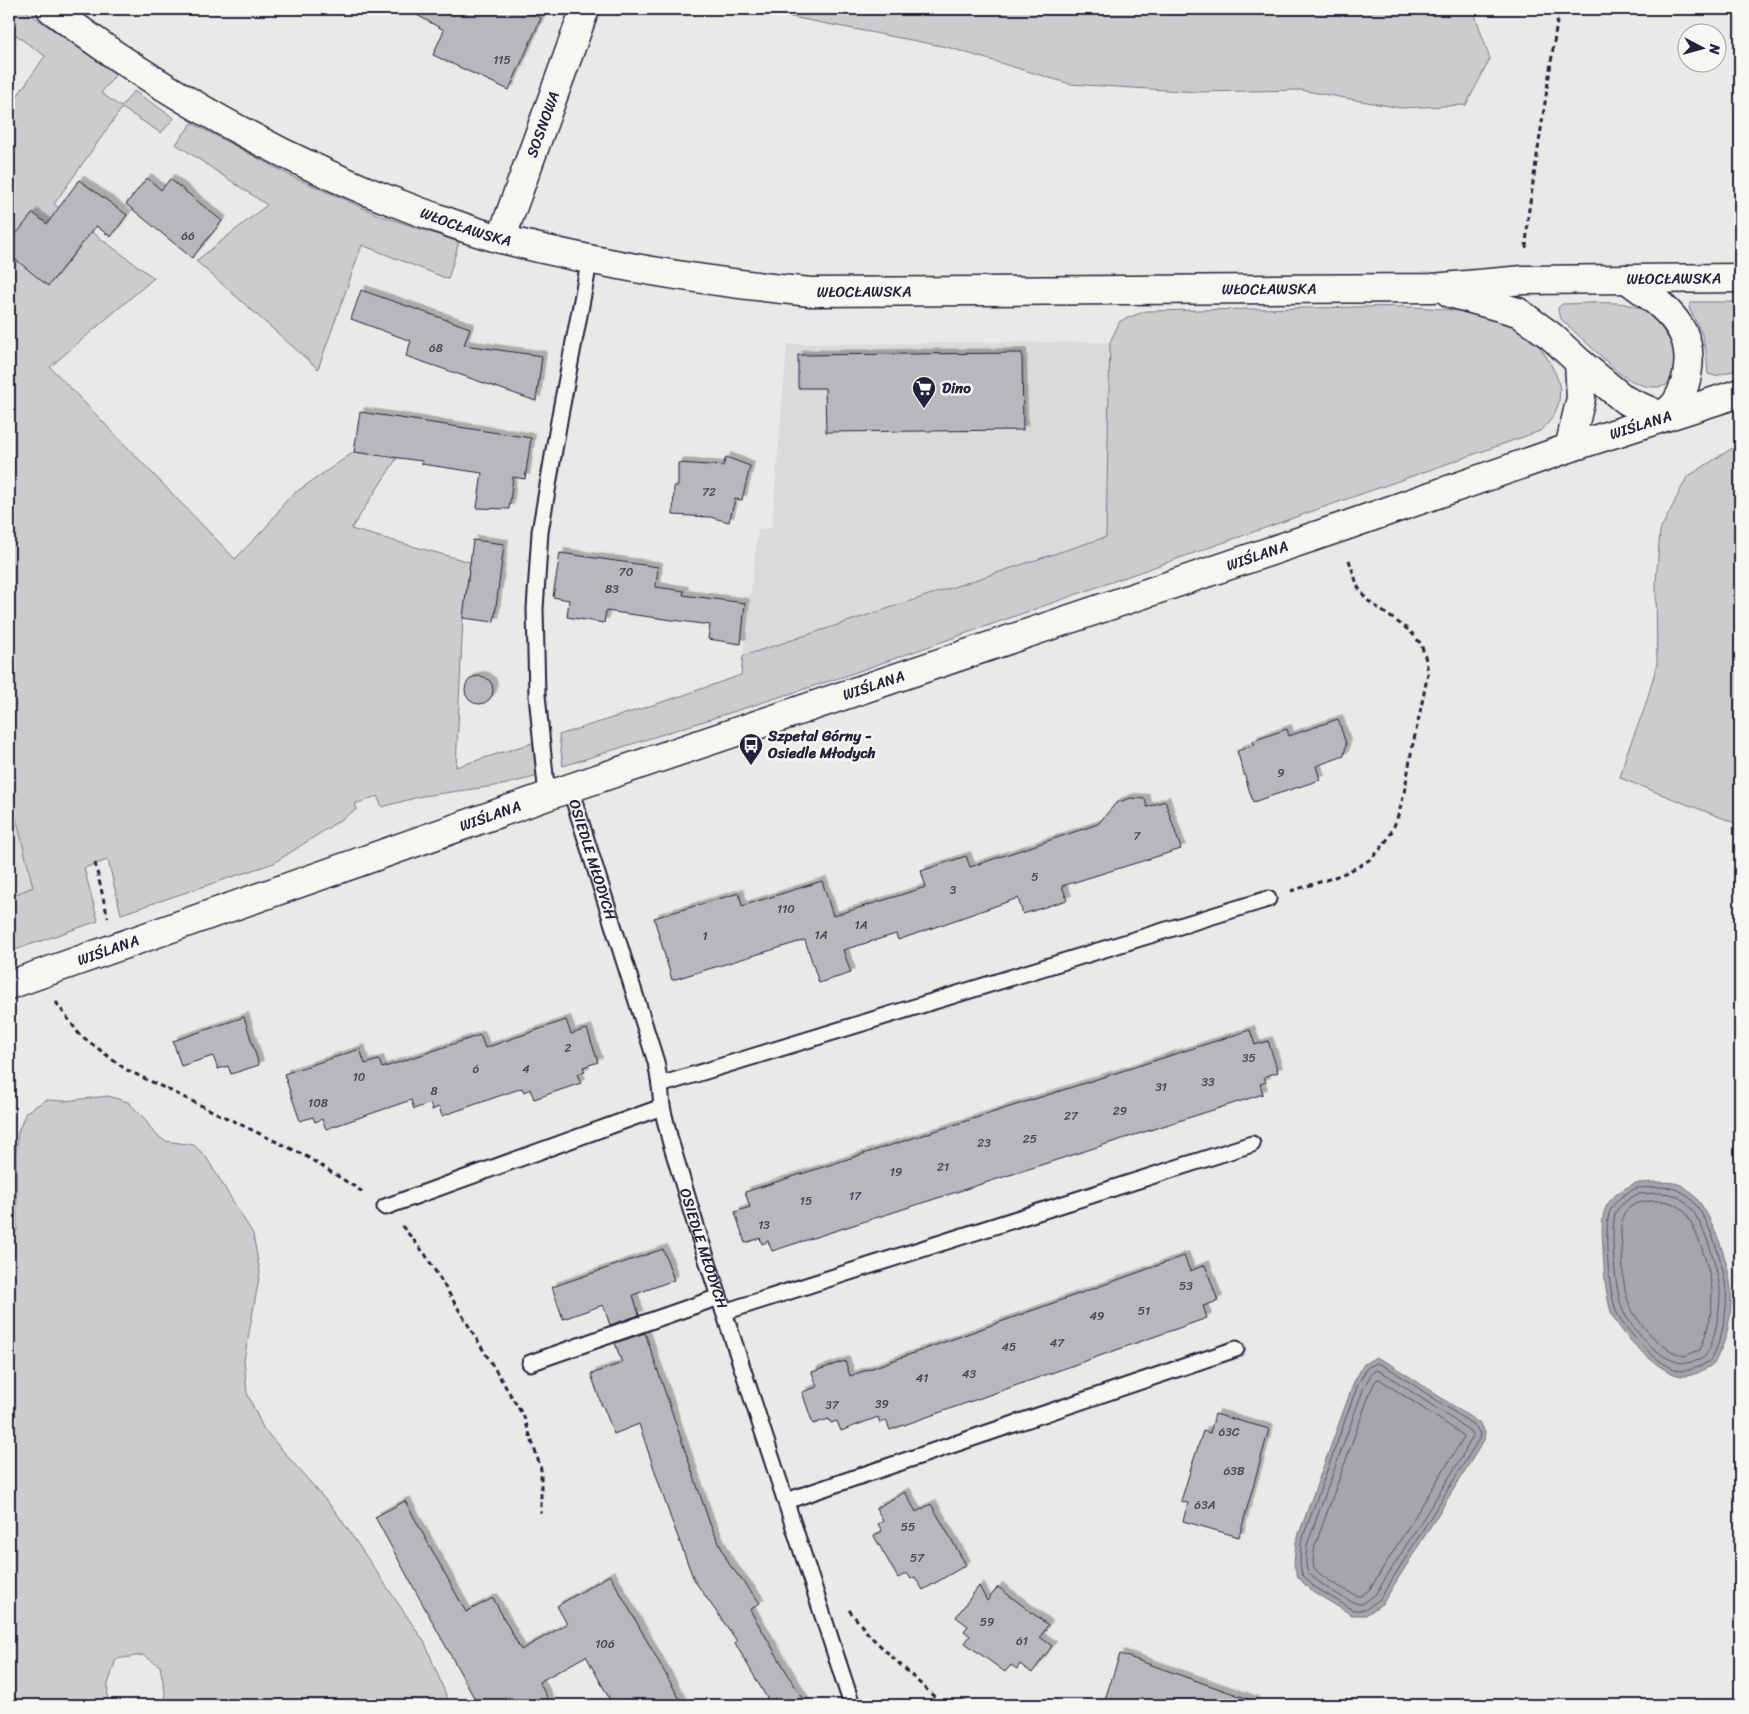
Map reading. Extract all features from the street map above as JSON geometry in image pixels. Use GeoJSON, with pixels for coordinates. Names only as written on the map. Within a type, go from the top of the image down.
{"type":"FeatureCollection","features":[{"type":"Feature","properties":{"kind":"main road","name":"WŁOCŁAWSKA"},"geometry":{"type":"LineString","coordinates":[[51,9],[130,65],[211,114],[296,160],[374,195],[441,220],[501,239],[664,273],[739,285],[812,292],[1432,288],[1524,280],[1740,278]]}},
{"type":"Feature","properties":{"kind":"main road","name":"SOSNOWA"},"geometry":{"type":"LineString","coordinates":[[501,239],[585,9]]}},
{"type":"Feature","properties":{"kind":"main road"},"geometry":{"type":"LineString","coordinates":[[1432,288],[1518,312],[1551,336],[1579,362],[1626,400],[1663,417],[1676,403],[1682,390],[1687,371],[1686,341],[1679,326],[1669,314],[1627,280]]}},
{"type":"Feature","properties":{"kind":"main road"},"geometry":{"type":"LineString","coordinates":[[1569,448],[1581,398],[1579,362]]}},
{"type":"Feature","properties":{"kind":"main road","name":"WIŚLANA"},"geometry":{"type":"LineString","coordinates":[[9,985],[558,792],[1345,526],[1569,448],[1740,393]]}},
{"type":"Feature","properties":{"kind":"lane","name":"OSIEDLE MŁODYCH"},"geometry":{"type":"LineString","coordinates":[[590,258],[540,532],[535,609],[537,695],[558,792],[656,1062],[662,1107],[673,1150],[852,1705]]}},
{"type":"Feature","properties":{"kind":"lane"},"geometry":{"type":"LineString","coordinates":[[660,1085],[1268,900]]}},
{"type":"Feature","properties":{"kind":"lane"},"geometry":{"type":"LineString","coordinates":[[385,1207],[662,1107]]}},
{"type":"Feature","properties":{"kind":"lane"},"geometry":{"type":"LineString","coordinates":[[724,1312],[1252,1144]]}},
{"type":"Feature","properties":{"kind":"lane"},"geometry":{"type":"LineString","coordinates":[[530,1363],[719,1297]]}},
{"type":"Feature","properties":{"kind":"lane"},"geometry":{"type":"LineString","coordinates":[[786,1501],[1236,1349]]}},
{"type":"Feature","properties":{"kind":"path"},"geometry":{"type":"LineString","coordinates":[[1524,280],[1528,216],[1559,9]]}},
{"type":"Feature","properties":{"kind":"path"},"geometry":{"type":"LineString","coordinates":[[1268,900],[1349,871],[1367,862],[1379,850],[1390,834],[1402,798],[1428,673],[1421,644],[1410,631],[1367,600],[1358,587],[1348,562],[1345,526]]}},
{"type":"Feature","properties":{"kind":"path"},"geometry":{"type":"LineString","coordinates":[[95,863],[115,948]]}},
{"type":"Feature","properties":{"kind":"path"},"geometry":{"type":"LineString","coordinates":[[36,976],[79,1034],[125,1069],[304,1155],[385,1207],[425,1254],[524,1417],[541,1469],[541,1513]]}},
{"type":"Feature","properties":{"kind":"path"},"geometry":{"type":"LineString","coordinates":[[847,1606],[870,1636],[943,1705]]}},
{"type":"Feature","properties":{"kind":"shaded area"},"geometry":{"type":"Polygon","coordinates":[[[9,9],[23,9],[116,74],[101,93],[121,107],[134,91],[174,118],[161,133],[122,108],[54,204],[154,278],[50,367],[235,559],[267,526],[289,497],[354,452],[397,458],[351,529],[470,562],[463,618],[456,767],[535,742],[539,776],[502,785],[422,796],[382,807],[377,796],[355,804],[357,809],[274,863],[121,914],[108,860],[84,868],[98,921],[9,952],[9,897],[33,887],[9,788],[9,108],[45,56],[9,30],[9,9]]]}},
{"type":"Feature","properties":{"kind":"shaded area"},"geometry":{"type":"Polygon","coordinates":[[[750,9],[1473,9],[1490,59],[1466,105],[1400,108],[1301,90],[1197,92],[1070,84],[947,47],[750,9]]]}},
{"type":"Feature","properties":{"kind":"shaded area"},"geometry":{"type":"Polygon","coordinates":[[[192,123],[291,176],[379,215],[459,242],[448,279],[362,245],[318,369],[196,261],[267,205],[176,144],[192,123]]]}},
{"type":"Feature","properties":{"kind":"shaded area"},"geometry":{"type":"Polygon","coordinates":[[[1692,302],[1740,302],[1740,369],[1715,376],[1708,374],[1702,334],[1689,308],[1692,302]]]}},
{"type":"Feature","properties":{"kind":"shaded area"},"geometry":{"type":"Polygon","coordinates":[[[1562,304],[1628,304],[1649,313],[1660,325],[1670,342],[1674,354],[1674,366],[1667,385],[1654,387],[1641,385],[1629,380],[1618,372],[1562,320],[1558,308],[1562,304]]]}},
{"type":"Feature","properties":{"kind":"shaded area"},"geometry":{"type":"Polygon","coordinates":[[[1391,307],[1453,310],[1482,316],[1508,324],[1530,337],[1548,360],[1559,383],[1558,406],[1551,419],[1540,431],[842,677],[563,766],[559,735],[741,675],[743,656],[1106,537],[1110,342],[1120,321],[1146,311],[1391,307]]]}},
{"type":"Feature","properties":{"kind":"shaded area"},"geometry":{"type":"Polygon","coordinates":[[[1110,342],[1106,537],[743,656],[758,529],[772,528],[787,344],[1110,342]]]}},
{"type":"Feature","properties":{"kind":"shaded area"},"geometry":{"type":"Polygon","coordinates":[[[1740,446],[1740,825],[1620,778],[1626,755],[1644,710],[1657,665],[1656,582],[1660,531],[1687,477],[1731,449],[1740,446]]]}},
{"type":"Feature","properties":{"kind":"shaded area"},"geometry":{"type":"Polygon","coordinates":[[[9,788],[33,888],[9,897],[9,788]]]}},
{"type":"Feature","properties":{"kind":"shaded area"},"geometry":{"type":"Polygon","coordinates":[[[108,1096],[128,1102],[144,1118],[154,1133],[165,1141],[194,1145],[206,1157],[253,1234],[260,1273],[244,1360],[247,1393],[263,1428],[336,1512],[425,1643],[450,1705],[166,1705],[160,1666],[143,1655],[116,1659],[108,1684],[107,1705],[9,1705],[9,1241],[17,1231],[16,1153],[18,1132],[26,1112],[46,1100],[64,1101],[108,1096]]]}},
{"type":"Feature","properties":{"kind":"water"},"geometry":{"type":"Polygon","coordinates":[[[1635,1183],[1676,1183],[1691,1192],[1708,1216],[1726,1263],[1731,1299],[1726,1337],[1714,1364],[1691,1375],[1674,1374],[1652,1361],[1631,1341],[1611,1312],[1604,1272],[1603,1216],[1606,1207],[1612,1199],[1635,1183]]]}},
{"type":"Feature","properties":{"kind":"water"},"geometry":{"type":"Polygon","coordinates":[[[1376,1357],[1392,1365],[1479,1423],[1485,1432],[1484,1440],[1383,1603],[1366,1615],[1352,1615],[1310,1590],[1298,1577],[1294,1565],[1296,1542],[1354,1382],[1364,1364],[1376,1357]]]}},
{"type":"Feature","properties":{"kind":"building"},"geometry":{"type":"Polygon","coordinates":[[[406,9],[520,9],[541,18],[509,90],[433,55],[444,30],[406,9]]]}},
{"type":"Feature","properties":{"kind":"building"},"geometry":{"type":"Polygon","coordinates":[[[147,178],[161,190],[170,179],[222,221],[192,258],[126,204],[147,178]]]}},
{"type":"Feature","properties":{"kind":"building"},"geometry":{"type":"Polygon","coordinates":[[[79,180],[127,215],[111,237],[96,226],[48,286],[9,254],[9,243],[33,213],[47,224],[79,180]]]}},
{"type":"Feature","properties":{"kind":"building"},"geometry":{"type":"Polygon","coordinates":[[[361,290],[470,328],[464,345],[542,356],[536,401],[406,356],[411,341],[351,319],[361,290]]]}},
{"type":"Feature","properties":{"kind":"building","name":"Dino"},"geometry":{"type":"Polygon","coordinates":[[[1022,353],[1023,430],[826,432],[825,388],[798,388],[798,355],[1022,353]]]}},
{"type":"Feature","properties":{"kind":"building"},"geometry":{"type":"Polygon","coordinates":[[[360,412],[531,438],[525,479],[513,477],[509,509],[477,508],[482,473],[422,464],[422,461],[354,452],[360,412]]]}},
{"type":"Feature","properties":{"kind":"building"},"geometry":{"type":"Polygon","coordinates":[[[726,457],[750,466],[742,500],[735,499],[729,522],[710,517],[673,515],[674,486],[678,486],[678,463],[723,466],[726,457]]]}},
{"type":"Feature","properties":{"kind":"building"},"geometry":{"type":"Polygon","coordinates":[[[473,540],[504,544],[494,622],[463,618],[473,540]]]}},
{"type":"Feature","properties":{"kind":"building"},"geometry":{"type":"Polygon","coordinates":[[[560,553],[658,567],[656,587],[684,591],[683,595],[745,603],[741,644],[708,639],[710,625],[606,611],[604,623],[567,617],[569,600],[553,597],[560,553]]]}},
{"type":"Feature","properties":{"kind":"building"},"geometry":{"type":"Polygon","coordinates":[[[479,676],[489,680],[493,690],[489,700],[479,704],[469,700],[465,690],[469,680],[479,676]]]}},
{"type":"Feature","properties":{"kind":"building"},"geometry":{"type":"Polygon","coordinates":[[[1338,719],[1346,744],[1344,756],[1316,766],[1320,780],[1253,802],[1237,751],[1255,745],[1253,741],[1287,729],[1289,736],[1338,719]]]}},
{"type":"Feature","properties":{"kind":"building"},"geometry":{"type":"Polygon","coordinates":[[[1130,798],[1145,799],[1147,807],[1165,801],[1181,849],[1062,886],[1067,900],[1023,914],[1018,898],[898,940],[896,934],[843,950],[851,973],[819,983],[805,940],[672,980],[654,918],[739,893],[742,906],[822,881],[833,916],[926,887],[921,871],[966,856],[970,867],[1098,824],[1116,803],[1130,798]]]}},
{"type":"Feature","properties":{"kind":"building"},"geometry":{"type":"Polygon","coordinates":[[[244,1017],[259,1065],[231,1074],[228,1066],[218,1069],[213,1056],[181,1066],[173,1041],[244,1017]]]}},
{"type":"Feature","properties":{"kind":"building"},"geometry":{"type":"Polygon","coordinates":[[[566,1020],[571,1034],[587,1029],[598,1062],[583,1067],[585,1072],[577,1074],[581,1083],[534,1099],[530,1089],[524,1092],[522,1088],[442,1116],[439,1107],[432,1110],[430,1103],[414,1109],[411,1100],[326,1129],[322,1119],[315,1122],[313,1117],[300,1121],[284,1074],[360,1049],[365,1064],[379,1060],[382,1068],[480,1035],[485,1048],[566,1020]]]}},
{"type":"Feature","properties":{"kind":"building"},"geometry":{"type":"Polygon","coordinates":[[[1250,1030],[1255,1045],[1268,1041],[1278,1072],[1264,1077],[1266,1082],[1260,1084],[1263,1094],[772,1251],[768,1241],[762,1244],[760,1238],[745,1243],[735,1212],[750,1207],[745,1192],[1250,1030]]]}},
{"type":"Feature","properties":{"kind":"building"},"geometry":{"type":"Polygon","coordinates":[[[663,1249],[674,1280],[633,1295],[639,1315],[610,1325],[603,1305],[563,1319],[552,1287],[663,1249]]]}},
{"type":"Feature","properties":{"kind":"building"},"geometry":{"type":"Polygon","coordinates":[[[1184,1256],[1190,1271],[1205,1265],[1218,1301],[1203,1306],[1207,1318],[890,1430],[886,1420],[880,1423],[878,1417],[841,1431],[837,1421],[831,1423],[829,1419],[813,1424],[802,1392],[817,1387],[812,1372],[845,1361],[850,1376],[1184,1256]]]}},
{"type":"Feature","properties":{"kind":"building"},"geometry":{"type":"Polygon","coordinates":[[[645,1333],[710,1524],[729,1564],[760,1603],[750,1610],[806,1705],[771,1705],[735,1643],[737,1641],[694,1580],[639,1424],[614,1434],[591,1374],[622,1363],[615,1343],[645,1333]]]}},
{"type":"Feature","properties":{"kind":"building"},"geometry":{"type":"Polygon","coordinates":[[[1215,1414],[1269,1429],[1239,1537],[1183,1521],[1188,1503],[1181,1501],[1203,1431],[1210,1433],[1215,1414]]]}},
{"type":"Feature","properties":{"kind":"building"},"geometry":{"type":"Polygon","coordinates":[[[905,1492],[916,1512],[931,1504],[966,1565],[923,1590],[915,1577],[911,1579],[907,1573],[898,1578],[874,1536],[882,1531],[878,1524],[883,1521],[876,1508],[905,1492]]]}},
{"type":"Feature","properties":{"kind":"building"},"geometry":{"type":"Polygon","coordinates":[[[405,1501],[466,1612],[493,1598],[521,1650],[567,1624],[557,1606],[610,1575],[683,1705],[613,1705],[586,1656],[539,1682],[551,1705],[478,1705],[375,1517],[405,1501]]]}},
{"type":"Feature","properties":{"kind":"building"},"geometry":{"type":"Polygon","coordinates":[[[979,1586],[987,1601],[998,1587],[1048,1625],[1040,1637],[1052,1646],[1032,1673],[1020,1664],[1017,1669],[1011,1665],[1005,1672],[965,1643],[970,1636],[964,1631],[968,1626],[956,1617],[979,1586]]]}},
{"type":"Feature","properties":{"kind":"building"},"geometry":{"type":"Polygon","coordinates":[[[1120,1654],[1254,1701],[1253,1705],[1103,1705],[1120,1654]]]}},
{"type":"Feature","properties":{"kind":"place","name":"Dino"},"geometry":{"type":"Point","coordinates":[924,409]}},
{"type":"Feature","properties":{"kind":"place","name":"Szpetal Górny - Osiedle Młodych"},"geometry":{"type":"Point","coordinates":[751,766]}}]}
